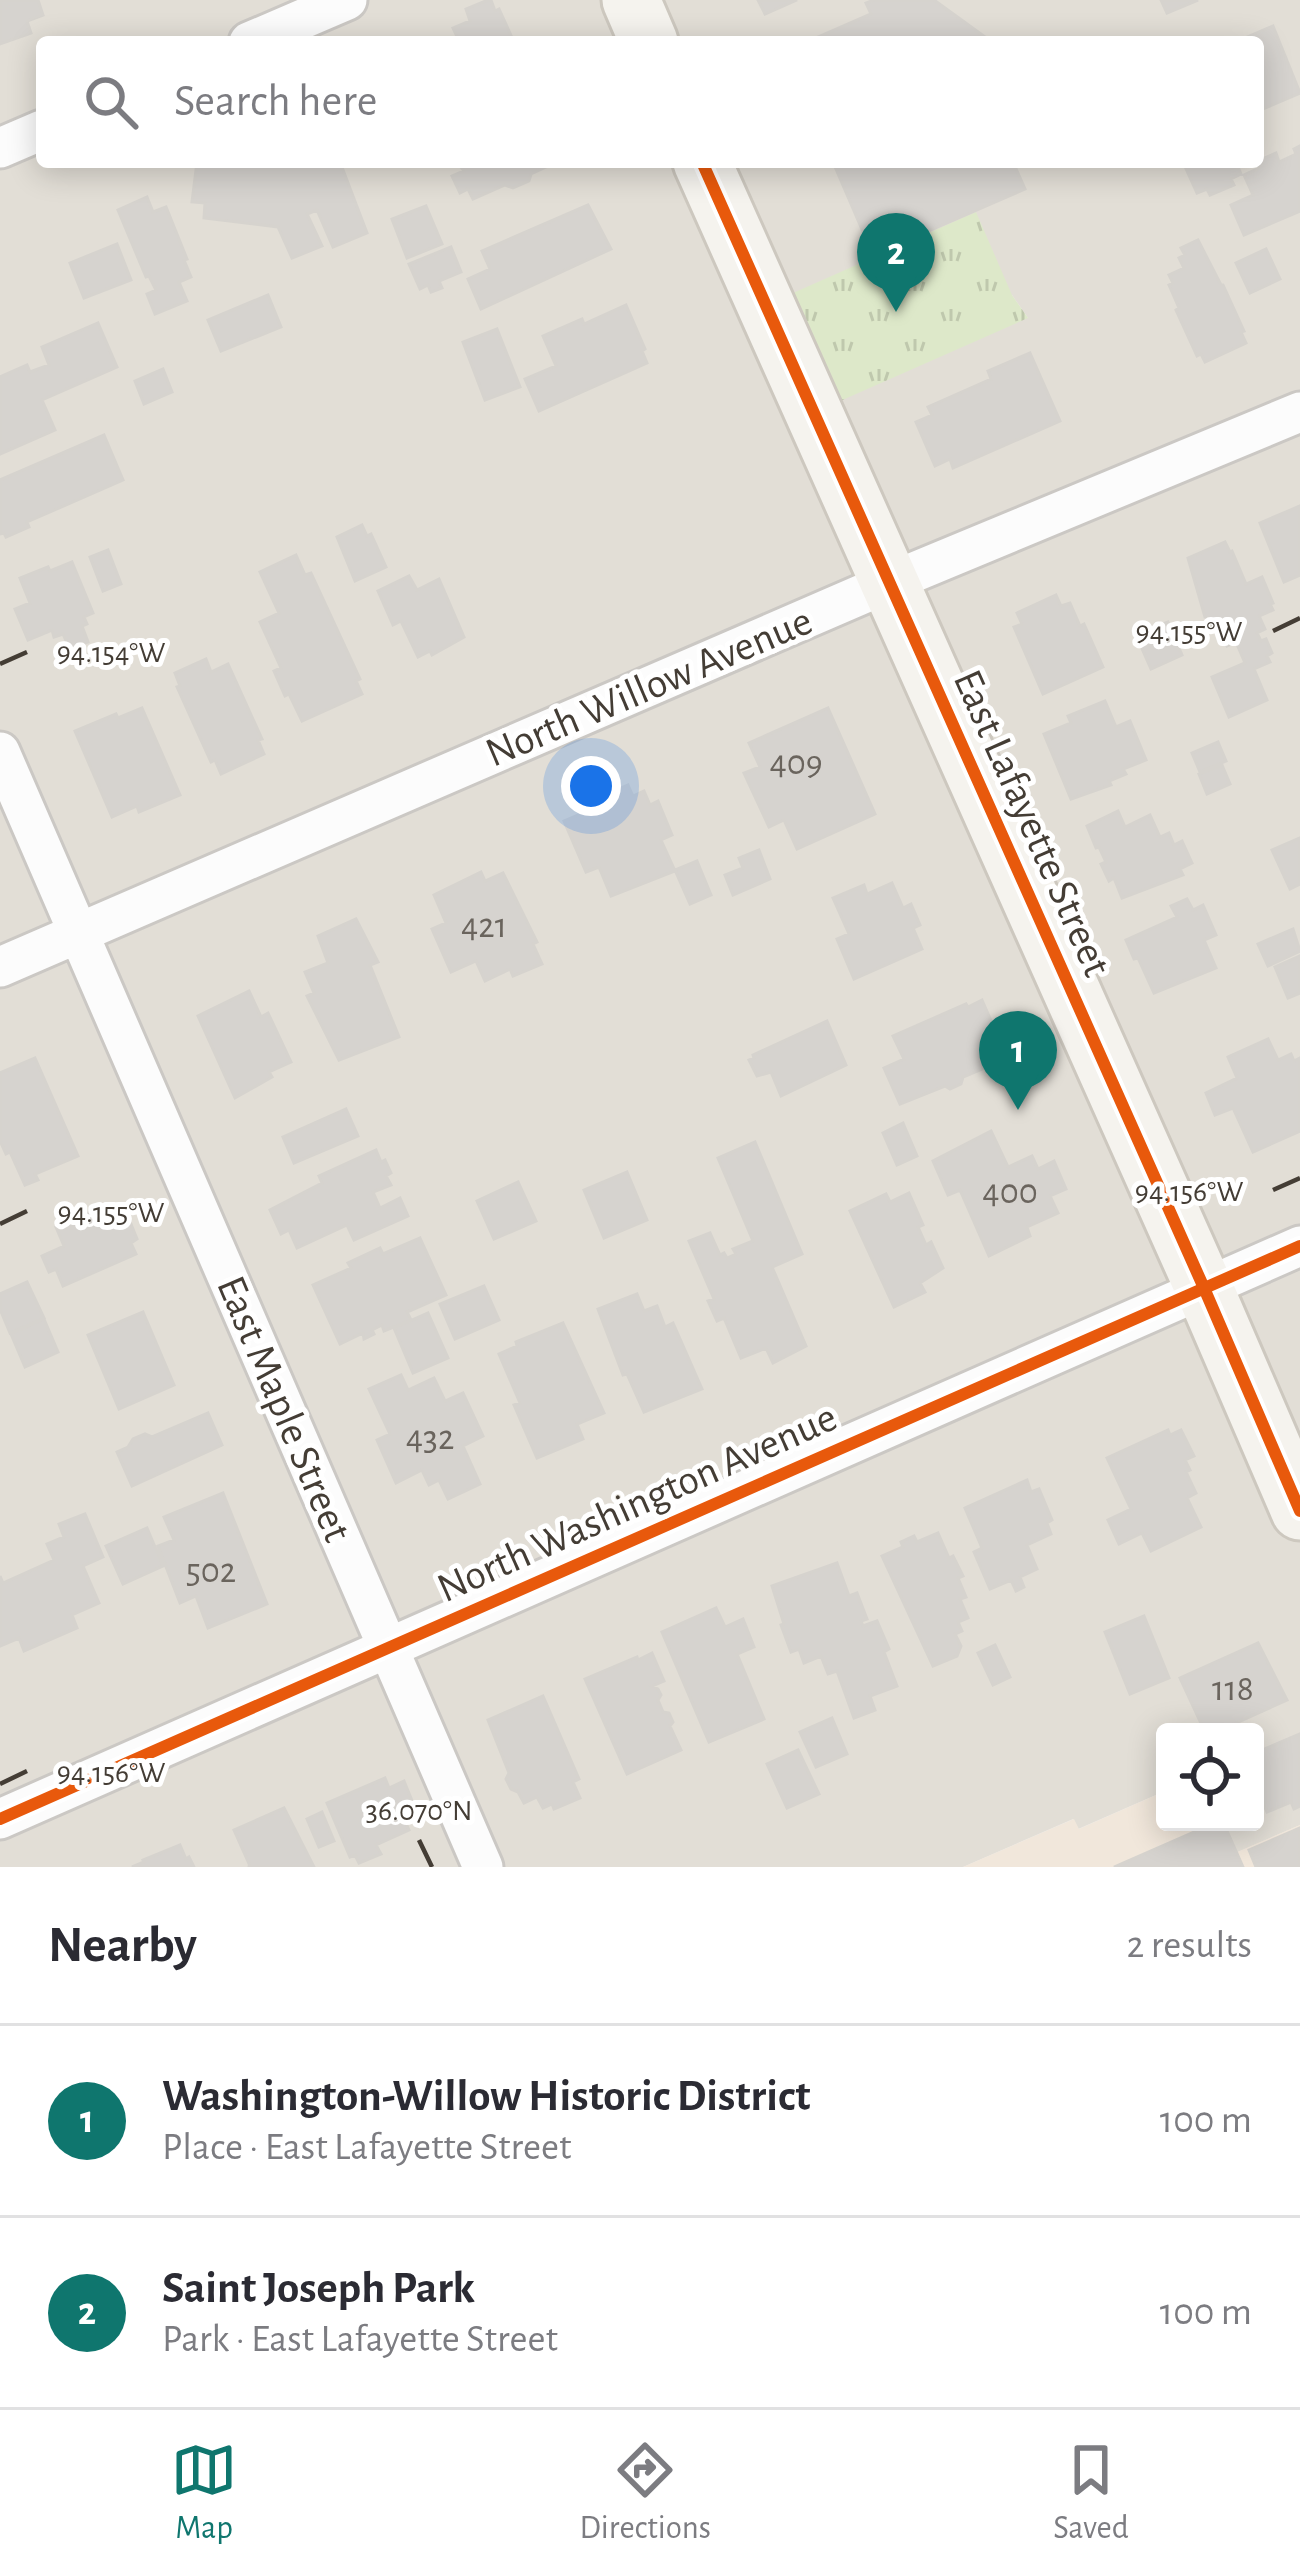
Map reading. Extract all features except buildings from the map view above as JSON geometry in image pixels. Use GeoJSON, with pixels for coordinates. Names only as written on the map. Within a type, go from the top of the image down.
{"type":"FeatureCollection","features":[{"type":"Feature","properties":{"kind":"main road"},"geometry":{"type":"LineString","coordinates":[[631,0],[646,36]]}},
{"type":"Feature","properties":{"kind":"main road","name":"East Lafayette Street"},"geometry":{"type":"LineString","coordinates":[[705,168],[1300,1510]]}},
{"type":"Feature","properties":{"kind":"street"},"geometry":{"type":"LineString","coordinates":[[262,36],[347,0]]}},
{"type":"Feature","properties":{"kind":"street"},"geometry":{"type":"LineString","coordinates":[[0,148],[36,133]]}},
{"type":"Feature","properties":{"kind":"street","name":"North Willow Avenue"},"geometry":{"type":"LineString","coordinates":[[0,967],[889,583],[1300,412]]}},
{"type":"Feature","properties":{"kind":"street","name":"East Maple Street"},"geometry":{"type":"LineString","coordinates":[[0,752],[483,1867]]}},
{"type":"Feature","properties":{"kind":"street","name":"North Washington Avenue"},"geometry":{"type":"LineString","coordinates":[[0,1819],[1300,1246]]}},
{"type":"Feature","properties":{"kind":"shaded area"},"geometry":{"type":"Polygon","coordinates":[[[0,0],[1300,0],[1300,1825],[1229,1856],[1219,1831],[1264,1831],[1264,1723],[1156,1723],[1156,1795],[1078,1829],[1073,1819],[963,1867],[0,1867],[0,0]],[[1012,295],[766,305],[1028,318],[1012,295]]]}},
{"type":"Feature","properties":{"kind":"shaded area"},"geometry":{"type":"Polygon","coordinates":[[[1156,1795],[1156,1831],[1219,1831],[1230,1855],[1300,1825],[1300,1867],[963,1867],[1074,1819],[1079,1829],[1156,1795]]]}},
{"type":"Feature","properties":{"kind":"green space"},"geometry":{"type":"Polygon","coordinates":[[[976,212],[1012,295],[1028,318],[813,413],[766,305],[976,212]]]}},
{"type":"Feature","properties":{"kind":"cycle path"},"geometry":{"type":"LineString","coordinates":[[705,168],[1300,1511]]}},
{"type":"Feature","properties":{"kind":"cycle path"},"geometry":{"type":"LineString","coordinates":[[0,1819],[1300,1246]]}},
{"type":"Feature","properties":{"kind":"place","name":"Saint Joseph Park"},"geometry":{"type":"Point","coordinates":[896,312]}},
{"type":"Feature","properties":{"kind":"place","name":"Washington-Willow Historic District"},"geometry":{"type":"Point","coordinates":[1018,1110]}}]}
